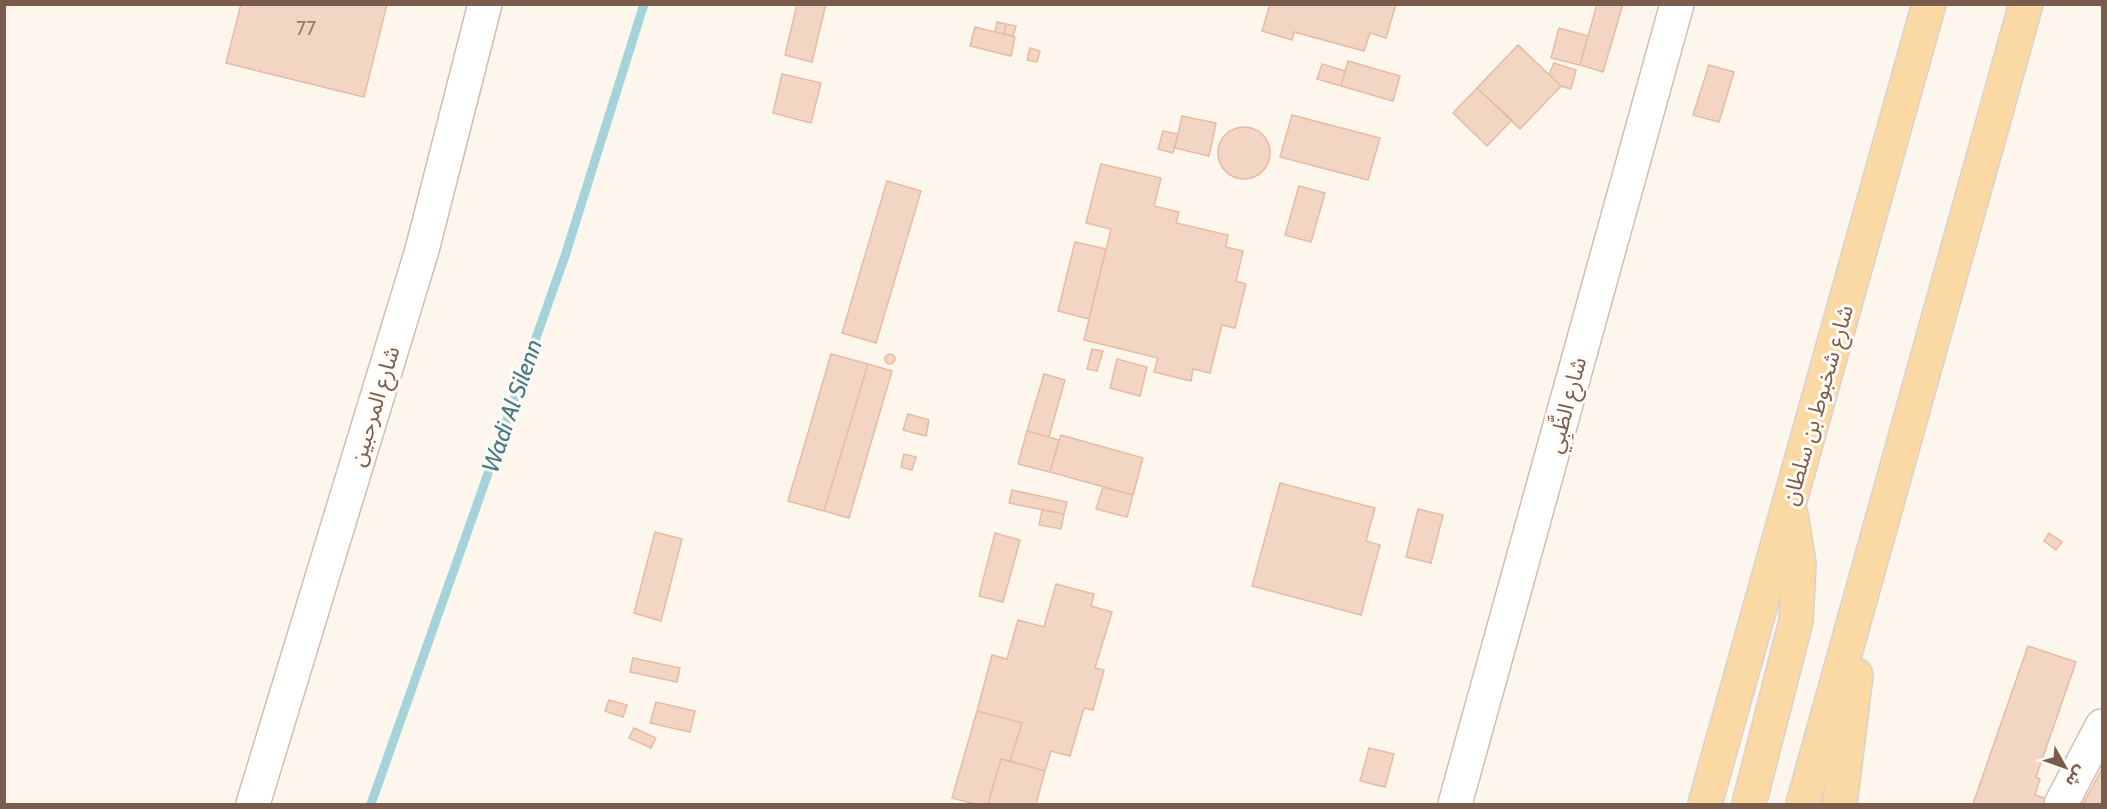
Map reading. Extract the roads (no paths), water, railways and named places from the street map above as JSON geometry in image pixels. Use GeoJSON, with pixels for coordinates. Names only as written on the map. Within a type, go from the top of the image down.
{"type":"FeatureCollection","features":[{"type":"Feature","properties":{"kind":"main road","name":"شارع شخبوط بن سلطان"},"geometry":{"type":"LineString","coordinates":[[1705,804],[1929,4]]}},
{"type":"Feature","properties":{"kind":"main road"},"geometry":{"type":"LineString","coordinates":[[1803,804],[2026,4]]}},
{"type":"Feature","properties":{"kind":"main road"},"geometry":{"type":"LineString","coordinates":[[1749,804],[1796,621],[1799,564],[1789,503]]}},
{"type":"Feature","properties":{"kind":"main road"},"geometry":{"type":"LineString","coordinates":[[1840,804],[1869,564]]}},
{"type":"Feature","properties":{"kind":"street","name":"شارع المرحبين"},"geometry":{"type":"LineString","coordinates":[[253,804],[422,250],[485,4]]}},
{"type":"Feature","properties":{"kind":"street","name":"شارع الظَّبِي"},"geometry":{"type":"LineString","coordinates":[[1455,804],[1677,4]]}},
{"type":"Feature","properties":{"kind":"street"},"geometry":{"type":"LineString","coordinates":[[2063,800],[2103,726]]}},
{"type":"Feature","properties":{"kind":"waterway","name":"Wadi Al Silenn"},"geometry":{"type":"LineString","coordinates":[[371,804],[565,256],[644,4]]}}]}
